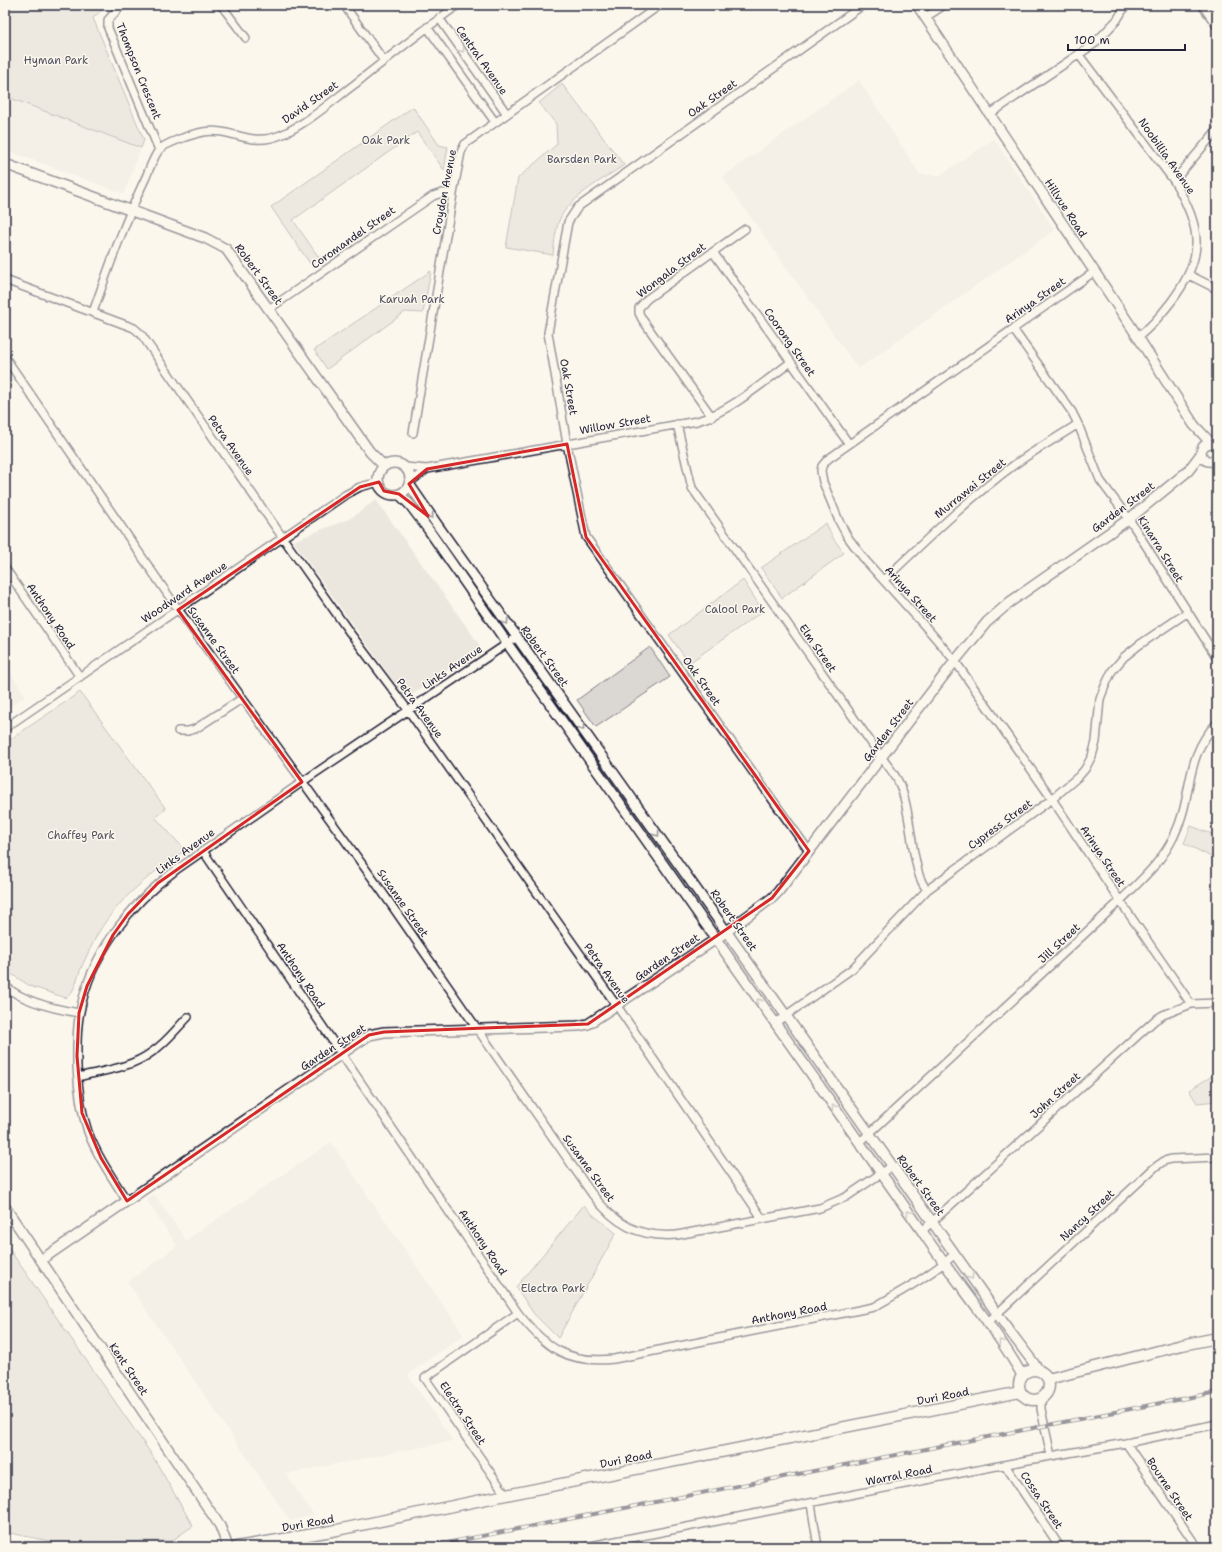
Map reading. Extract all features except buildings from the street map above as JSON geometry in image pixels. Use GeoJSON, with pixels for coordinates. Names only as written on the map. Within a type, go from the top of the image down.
{"type":"FeatureCollection","features":[{"type":"Feature","properties":{"kind":"main road"},"geometry":{"type":"LineString","coordinates":[[1048,1379],[1182,1345],[1217,1338]]}},
{"type":"Feature","properties":{"kind":"main road"},"geometry":{"type":"LineString","coordinates":[[1030,1370],[1039,1370],[1046,1375],[1048,1379],[1048,1392],[1041,1399],[1027,1399],[1020,1392],[1018,1383],[1022,1375],[1030,1370]]}},
{"type":"Feature","properties":{"kind":"main road","name":"Duri Road"},"geometry":{"type":"LineString","coordinates":[[236,1547],[332,1531],[1020,1392]]}},
{"type":"Feature","properties":{"kind":"street","name":"Thompson Crescent"},"geometry":{"type":"LineString","coordinates":[[122,5],[108,20],[108,28],[159,150]]}},
{"type":"Feature","properties":{"kind":"street"},"geometry":{"type":"LineString","coordinates":[[221,5],[246,38]]}},
{"type":"Feature","properties":{"kind":"street"},"geometry":{"type":"LineString","coordinates":[[344,5],[384,61]]}},
{"type":"Feature","properties":{"kind":"street","name":"David Street"},"geometry":{"type":"LineString","coordinates":[[159,150],[182,138],[210,131],[229,133],[246,139],[258,140],[270,139],[284,134],[304,122],[427,27],[458,5]]}},
{"type":"Feature","properties":{"kind":"street","name":"Croydon Avenue"},"geometry":{"type":"LineString","coordinates":[[413,433],[453,194],[465,144],[660,5]]}},
{"type":"Feature","properties":{"kind":"street","name":"Oak Street"},"geometry":{"type":"LineString","coordinates":[[809,851],[586,537],[567,444],[548,333],[568,222],[578,207],[863,5]]}},
{"type":"Feature","properties":{"kind":"street","name":"Hillvue Road"},"geometry":{"type":"LineString","coordinates":[[917,5],[1138,338],[1194,426],[1207,457],[1217,469]]}},
{"type":"Feature","properties":{"kind":"street"},"geometry":{"type":"LineString","coordinates":[[926,17],[944,5]]}},
{"type":"Feature","properties":{"kind":"street"},"geometry":{"type":"LineString","coordinates":[[990,114],[1079,55],[1106,34],[1126,5]]}},
{"type":"Feature","properties":{"kind":"street"},"geometry":{"type":"LineString","coordinates":[[1202,5],[1217,26]]}},
{"type":"Feature","properties":{"kind":"street","name":"Central Avenue"},"geometry":{"type":"LineString","coordinates":[[439,18],[507,114]]}},
{"type":"Feature","properties":{"kind":"street"},"geometry":{"type":"LineString","coordinates":[[427,27],[495,122]]}},
{"type":"Feature","properties":{"kind":"street","name":"Noobillia Avenue"},"geometry":{"type":"LineString","coordinates":[[1079,55],[1174,181],[1187,203],[1194,223],[1197,242],[1189,275],[1180,291],[1162,315],[1138,338]]}},
{"type":"Feature","properties":{"kind":"street"},"geometry":{"type":"LineString","coordinates":[[1174,181],[1217,130]]}},
{"type":"Feature","properties":{"kind":"street"},"geometry":{"type":"LineString","coordinates":[[93,312],[130,209],[159,150]]}},
{"type":"Feature","properties":{"kind":"street","name":"Robert Street"},"geometry":{"type":"LineString","coordinates":[[5,164],[130,209],[220,245],[231,256],[370,452],[384,466]]}},
{"type":"Feature","properties":{"kind":"street","name":"Coromandel Street"},"geometry":{"type":"LineString","coordinates":[[269,309],[433,196],[442,193],[453,194]]}},
{"type":"Feature","properties":{"kind":"street","name":"Wongala Street"},"geometry":{"type":"LineString","coordinates":[[712,417],[642,319],[639,308],[647,299],[745,229]]}},
{"type":"Feature","properties":{"kind":"street","name":"Coorong Street"},"geometry":{"type":"LineString","coordinates":[[713,252],[850,444]]}},
{"type":"Feature","properties":{"kind":"street","name":"Arinya Street"},"geometry":{"type":"LineString","coordinates":[[1094,272],[824,462],[821,471],[823,482],[839,521],[855,548],[955,661],[1191,1004]]}},
{"type":"Feature","properties":{"kind":"street"},"geometry":{"type":"LineString","coordinates":[[1189,275],[1217,289]]}},
{"type":"Feature","properties":{"kind":"street","name":"Petra Avenue"},"geometry":{"type":"LineString","coordinates":[[5,280],[134,328],[141,334],[283,538],[408,710],[617,1006],[762,1218]]}},
{"type":"Feature","properties":{"kind":"street","name":"Kinarra Street"},"geometry":{"type":"LineString","coordinates":[[1013,329],[1072,412],[1100,480],[1129,519],[1217,658]]}},
{"type":"Feature","properties":{"kind":"street","name":"Susanne Street"},"geometry":{"type":"LineString","coordinates":[[5,357],[178,610],[383,894],[592,1194],[609,1215],[622,1224],[633,1229],[663,1236],[677,1235],[820,1208],[846,1197],[892,1166]]}},
{"type":"Feature","properties":{"kind":"street","name":"Willow Street"},"geometry":{"type":"LineString","coordinates":[[405,467],[427,469],[698,421],[712,417],[725,410],[791,362]]}},
{"type":"Feature","properties":{"kind":"street","name":"Elm Street"},"geometry":{"type":"LineString","coordinates":[[677,424],[692,488],[882,758],[892,770],[900,784],[919,876],[921,883],[926,890]]}},
{"type":"Feature","properties":{"kind":"street","name":"Murrawai Street"},"geometry":{"type":"LineString","coordinates":[[884,580],[951,516],[981,491],[1015,464],[1078,424]]}},
{"type":"Feature","properties":{"kind":"street","name":"Hillvue Road"},"geometry":{"type":"LineString","coordinates":[[1194,426],[1214,443]]}},
{"type":"Feature","properties":{"kind":"street","name":"Garden Street"},"geometry":{"type":"LineString","coordinates":[[41,1260],[369,1035],[380,1033],[583,1026],[617,1006],[716,939],[772,898],[882,758],[955,661],[987,622],[1003,608],[1129,519],[1207,457],[1204,446],[1214,443]]}},
{"type":"Feature","properties":{"kind":"street"},"geometry":{"type":"LineString","coordinates":[[399,494],[407,488],[410,483],[410,474],[401,464],[392,463],[384,466],[379,473],[379,482],[384,491],[399,494],[410,505],[944,1264],[1011,1355],[1022,1375]]}},
{"type":"Feature","properties":{"kind":"street","name":"Willow Street"},"geometry":{"type":"LineString","coordinates":[[410,483],[427,469]]}},
{"type":"Feature","properties":{"kind":"street","name":"Woodward Avenue"},"geometry":{"type":"LineString","coordinates":[[5,728],[345,495],[360,487],[379,482]]}},
{"type":"Feature","properties":{"kind":"street","name":"Robert Street"},"geometry":{"type":"LineString","coordinates":[[410,483],[438,526],[869,1134],[997,1314],[1039,1370]]}},
{"type":"Feature","properties":{"kind":"street","name":"Anthony Road"},"geometry":{"type":"LineString","coordinates":[[5,568],[80,677]]}},
{"type":"Feature","properties":{"kind":"street","name":"Cypress Street"},"geometry":{"type":"LineString","coordinates":[[775,1023],[852,969],[926,890],[1052,800],[1079,776],[1085,769],[1092,756],[1096,742],[1100,699],[1104,686],[1112,671],[1124,657],[1139,645],[1188,612]]}},
{"type":"Feature","properties":{"kind":"street","name":"Links Avenue"},"geometry":{"type":"LineString","coordinates":[[127,1201],[101,1158],[89,1134],[82,1113],[78,1076],[77,1056],[79,1013],[87,986],[99,959],[113,935],[128,914],[158,883],[302,782],[517,637]]}},
{"type":"Feature","properties":{"kind":"street"},"geometry":{"type":"LineString","coordinates":[[178,731],[195,729],[243,698]]}},
{"type":"Feature","properties":{"kind":"street","name":"Jill Street"},"geometry":{"type":"LineString","coordinates":[[859,1143],[1120,901],[1156,865],[1174,836],[1183,813],[1196,754],[1204,740],[1217,723]]}},
{"type":"Feature","properties":{"kind":"street","name":"Anthony Road"},"geometry":{"type":"LineString","coordinates":[[203,851],[518,1313],[537,1335],[549,1346],[576,1358],[590,1360],[614,1359],[874,1306],[901,1292],[944,1264],[955,1254]]}},
{"type":"Feature","properties":{"kind":"street"},"geometry":{"type":"LineString","coordinates":[[5,986],[32,1001],[52,1009],[79,1013]]}},
{"type":"Feature","properties":{"kind":"street","name":"John Street"},"geometry":{"type":"LineString","coordinates":[[922,1231],[1150,1023],[1163,1015],[1191,1004],[1217,1003]]}},
{"type":"Feature","properties":{"kind":"street"},"geometry":{"type":"LineString","coordinates":[[78,1076],[115,1069],[151,1053],[162,1044],[188,1017]]}},
{"type":"Feature","properties":{"kind":"street","name":"Nancy Street"},"geometry":{"type":"LineString","coordinates":[[987,1323],[1154,1168],[1164,1161],[1171,1159],[1217,1157]]}},
{"type":"Feature","properties":{"kind":"street","name":"Kent Street"},"geometry":{"type":"LineString","coordinates":[[5,1207],[220,1526],[228,1547]]}},
{"type":"Feature","properties":{"kind":"street","name":"Electra Street"},"geometry":{"type":"LineString","coordinates":[[506,1495],[425,1378],[518,1313]]}},
{"type":"Feature","properties":{"kind":"street"},"geometry":{"type":"LineString","coordinates":[[1041,1399],[1041,1409],[1051,1456]]}},
{"type":"Feature","properties":{"kind":"street","name":"Warral Road"},"geometry":{"type":"LineString","coordinates":[[585,1547],[1051,1456],[1126,1443],[1217,1424]]}},
{"type":"Feature","properties":{"kind":"street","name":"Bourne Street"},"geometry":{"type":"LineString","coordinates":[[1126,1443],[1196,1547]]}},
{"type":"Feature","properties":{"kind":"street","name":"Cossa Street"},"geometry":{"type":"LineString","coordinates":[[1005,1465],[1060,1547]]}},
{"type":"Feature","properties":{"kind":"street"},"geometry":{"type":"LineString","coordinates":[[810,1504],[818,1547]]}},
{"type":"Feature","properties":{"kind":"highlighted area"},"geometry":{"type":"Polygon","coordinates":[[[567,444],[586,537],[809,851],[772,898],[588,1024],[384,1032],[369,1035],[127,1201],[101,1158],[82,1113],[77,1056],[79,1013],[87,986],[113,935],[128,914],[158,883],[302,782],[178,610],[360,487],[379,482],[384,491],[399,494],[428,516],[409,484],[427,469],[567,444]]]}},
{"type":"Feature","properties":{"kind":"shaded area"},"geometry":{"type":"Polygon","coordinates":[[[859,80],[920,174],[940,175],[994,139],[1055,230],[858,369],[722,177],[859,80]]]}},
{"type":"Feature","properties":{"kind":"shaded area"},"geometry":{"type":"Polygon","coordinates":[[[5,96],[141,148],[124,194],[5,150],[5,96]]]}},
{"type":"Feature","properties":{"kind":"shaded area"},"geometry":{"type":"Polygon","coordinates":[[[376,500],[481,647],[406,699],[293,541],[351,518],[376,500]]]}},
{"type":"Feature","properties":{"kind":"shaded area"},"geometry":{"type":"Polygon","coordinates":[[[5,664],[26,696],[5,710],[5,664]]]}},
{"type":"Feature","properties":{"kind":"shaded area"},"geometry":{"type":"Polygon","coordinates":[[[331,1142],[464,1335],[408,1375],[453,1441],[286,1474],[314,1515],[290,1521],[127,1282],[177,1246],[146,1200],[154,1194],[186,1240],[331,1142]]]}},
{"type":"Feature","properties":{"kind":"green space","name":"Hyman Park"},"geometry":{"type":"Polygon","coordinates":[[[5,5],[102,5],[104,8],[93,18],[144,140],[141,148],[5,96],[5,5]]]}},
{"type":"Feature","properties":{"kind":"green space","name":"Barsden Park"},"geometry":{"type":"Polygon","coordinates":[[[562,84],[624,165],[576,198],[568,207],[558,224],[553,255],[506,247],[518,178],[557,144],[556,124],[539,103],[562,84]]]}},
{"type":"Feature","properties":{"kind":"green space","name":"Oak Park"},"geometry":{"type":"Polygon","coordinates":[[[413,107],[439,145],[448,147],[444,170],[417,132],[293,220],[320,259],[311,265],[271,207],[413,107]]]}},
{"type":"Feature","properties":{"kind":"green space","name":"Karuah Park"},"geometry":{"type":"Polygon","coordinates":[[[431,271],[423,313],[405,312],[327,369],[314,350],[431,271]]]}},
{"type":"Feature","properties":{"kind":"green space","name":"Calool Park"},"geometry":{"type":"Polygon","coordinates":[[[826,523],[833,538],[844,553],[782,598],[761,568],[826,523]]]}},
{"type":"Feature","properties":{"kind":"green space","name":"Calool Park"},"geometry":{"type":"Polygon","coordinates":[[[743,580],[763,611],[689,663],[669,635],[743,580]]]}},
{"type":"Feature","properties":{"kind":"green space"},"geometry":{"type":"Polygon","coordinates":[[[650,647],[670,677],[596,727],[577,700],[650,647]]]}},
{"type":"Feature","properties":{"kind":"green space","name":"Chaffey Park"},"geometry":{"type":"Polygon","coordinates":[[[80,692],[166,809],[155,817],[185,850],[147,878],[115,909],[97,935],[82,966],[74,988],[66,998],[30,986],[5,970],[5,743],[80,692]]]}},
{"type":"Feature","properties":{"kind":"green space"},"geometry":{"type":"Polygon","coordinates":[[[1191,826],[1217,836],[1217,860],[1184,843],[1191,826]]]}},
{"type":"Feature","properties":{"kind":"green space"},"geometry":{"type":"Polygon","coordinates":[[[1217,1073],[1217,1101],[1197,1103],[1189,1090],[1217,1073]]]}},
{"type":"Feature","properties":{"kind":"green space","name":"Electra Park"},"geometry":{"type":"Polygon","coordinates":[[[584,1205],[592,1214],[616,1233],[558,1338],[534,1314],[516,1287],[584,1205]]]}},
{"type":"Feature","properties":{"kind":"green space"},"geometry":{"type":"Polygon","coordinates":[[[5,1243],[152,1455],[193,1526],[171,1541],[54,1542],[5,1532],[5,1243]]]}},
{"type":"Feature","properties":{"kind":"railway"},"geometry":{"type":"LineString","coordinates":[[426,1547],[1217,1392]]}}]}
